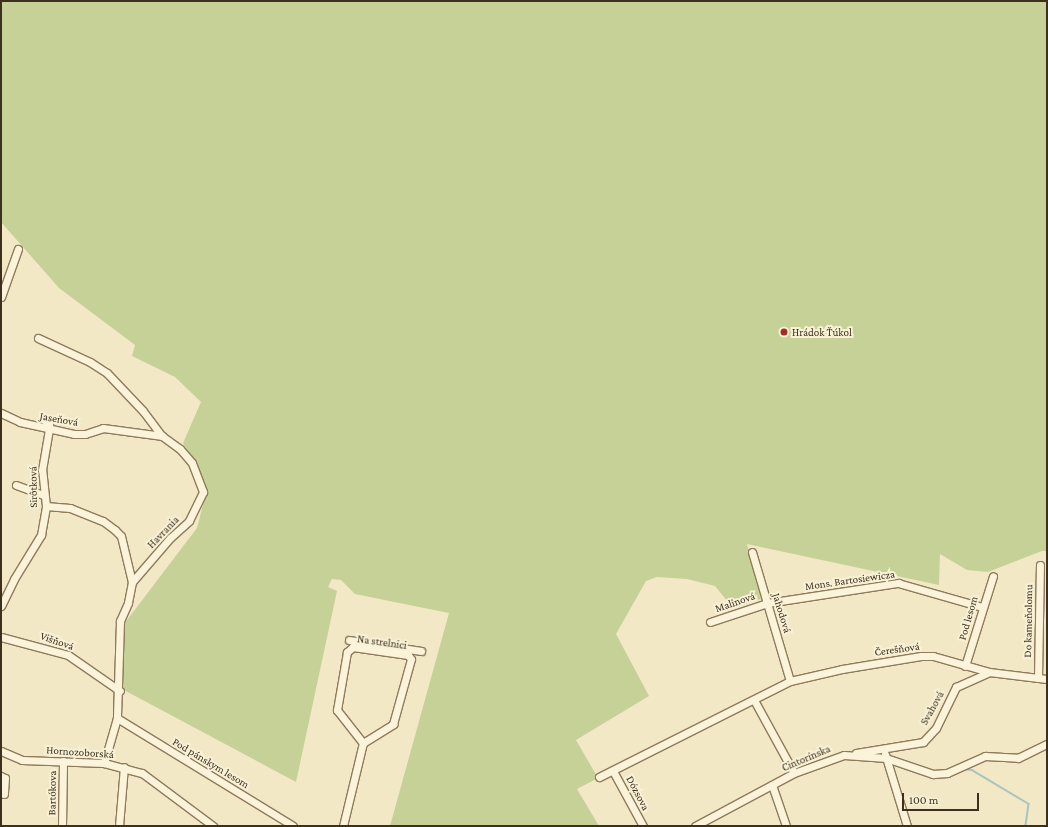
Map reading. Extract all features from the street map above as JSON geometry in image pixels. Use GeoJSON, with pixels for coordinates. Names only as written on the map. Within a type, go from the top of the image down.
{"type":"FeatureCollection","features":[{"type":"Feature","properties":{"kind":"street"},"geometry":{"type":"LineString","coordinates":[[1,297],[18,249]]}},
{"type":"Feature","properties":{"kind":"street","name":"Havrania"},"geometry":{"type":"LineString","coordinates":[[38,338],[90,362],[107,374],[143,411],[162,436],[180,449],[192,463],[203,492],[189,521],[170,538],[132,582]]}},
{"type":"Feature","properties":{"kind":"street","name":"Jaseňová"},"geometry":{"type":"LineString","coordinates":[[1,413],[20,422],[74,434],[85,434],[104,428],[162,436]]}},
{"type":"Feature","properties":{"kind":"street"},"geometry":{"type":"LineString","coordinates":[[45,421],[49,424],[49,429]]}},
{"type":"Feature","properties":{"kind":"street","name":"Sirôtková"},"geometry":{"type":"LineString","coordinates":[[1,606],[14,579],[41,535],[46,506],[43,495],[42,470],[49,429]]}},
{"type":"Feature","properties":{"kind":"street"},"geometry":{"type":"LineString","coordinates":[[16,485],[43,495]]}},
{"type":"Feature","properties":{"kind":"street"},"geometry":{"type":"LineString","coordinates":[[46,506],[70,508],[103,521],[115,530],[121,536],[132,582],[128,603],[120,621],[118,662],[120,690],[117,718],[104,763]]}},
{"type":"Feature","properties":{"kind":"street","name":"Jahodová"},"geometry":{"type":"LineString","coordinates":[[752,552],[790,681]]}},
{"type":"Feature","properties":{"kind":"street","name":"Do kameňolomu"},"geometry":{"type":"LineString","coordinates":[[1038,678],[1040,565]]}},
{"type":"Feature","properties":{"kind":"street","name":"Pod lesom"},"geometry":{"type":"LineString","coordinates":[[965,666],[992,576]]}},
{"type":"Feature","properties":{"kind":"street","name":"Mons. Bartosiewicza"},"geometry":{"type":"LineString","coordinates":[[767,603],[898,583],[982,607]]}},
{"type":"Feature","properties":{"kind":"street","name":"Malinová"},"geometry":{"type":"LineString","coordinates":[[710,622],[767,603]]}},
{"type":"Feature","properties":{"kind":"street","name":"Višňová"},"geometry":{"type":"LineString","coordinates":[[1,637],[68,655],[92,674],[120,690]]}},
{"type":"Feature","properties":{"kind":"street"},"geometry":{"type":"LineString","coordinates":[[349,640],[368,646]]}},
{"type":"Feature","properties":{"kind":"street","name":"Na strelnici"},"geometry":{"type":"LineString","coordinates":[[368,646],[396,650],[408,655],[411,659],[393,724],[363,742],[337,710],[347,652],[353,647],[368,646]]}},
{"type":"Feature","properties":{"kind":"street"},"geometry":{"type":"LineString","coordinates":[[396,650],[421,651]]}},
{"type":"Feature","properties":{"kind":"street","name":"Čerešňová"},"geometry":{"type":"LineString","coordinates":[[600,777],[790,681],[921,656],[933,656],[989,672],[1047,679]]}},
{"type":"Feature","properties":{"kind":"street","name":"Svahová"},"geometry":{"type":"LineString","coordinates":[[844,755],[922,742],[936,728],[956,687],[989,672]]}},
{"type":"Feature","properties":{"kind":"street"},"geometry":{"type":"LineString","coordinates":[[754,700],[794,773]]}},
{"type":"Feature","properties":{"kind":"street","name":"Pod pánskym lesom"},"geometry":{"type":"LineString","coordinates":[[117,718],[294,826]]}},
{"type":"Feature","properties":{"kind":"street"},"geometry":{"type":"LineString","coordinates":[[343,826],[363,742]]}},
{"type":"Feature","properties":{"kind":"street","name":"Cintorínska"},"geometry":{"type":"LineString","coordinates":[[695,826],[794,773],[844,755],[886,758],[919,771],[933,774],[947,774],[985,756],[1018,758],[1047,744]]}},
{"type":"Feature","properties":{"kind":"street"},"geometry":{"type":"LineString","coordinates":[[883,748],[907,826]]}},
{"type":"Feature","properties":{"kind":"street","name":"Hornozoborská"},"geometry":{"type":"LineString","coordinates":[[1,751],[22,760],[104,763],[124,767],[142,773],[159,784],[213,826]]}},
{"type":"Feature","properties":{"kind":"street","name":"Bartókova"},"geometry":{"type":"LineString","coordinates":[[62,826],[63,761]]}},
{"type":"Feature","properties":{"kind":"street"},"geometry":{"type":"LineString","coordinates":[[119,826],[124,767]]}},
{"type":"Feature","properties":{"kind":"street","name":"Dózsova"},"geometry":{"type":"LineString","coordinates":[[613,771],[643,826]]}},
{"type":"Feature","properties":{"kind":"street"},"geometry":{"type":"LineString","coordinates":[[1,776],[5,778],[4,794]]}},
{"type":"Feature","properties":{"kind":"street"},"geometry":{"type":"LineString","coordinates":[[772,785],[786,826]]}},
{"type":"Feature","properties":{"kind":"green space"},"geometry":{"type":"Polygon","coordinates":[[[1,1],[1047,1],[1047,551],[1042,551],[988,572],[967,570],[940,554],[939,585],[747,544],[761,599],[733,608],[715,586],[687,579],[657,577],[646,581],[616,634],[649,696],[576,740],[598,778],[577,789],[599,826],[390,826],[449,613],[355,594],[341,580],[332,579],[328,587],[337,591],[296,782],[122,689],[124,624],[197,528],[207,489],[183,443],[201,402],[175,377],[132,356],[135,345],[59,288],[1,222],[1,1]]]}},
{"type":"Feature","properties":{"kind":"waterway"},"geometry":{"type":"LineString","coordinates":[[963,769],[972,770],[1029,804],[1026,826]]}},
{"type":"Feature","properties":{"kind":"place","name":"Hrádok Ťúkol"},"geometry":{"type":"Point","coordinates":[784,332]}}]}
